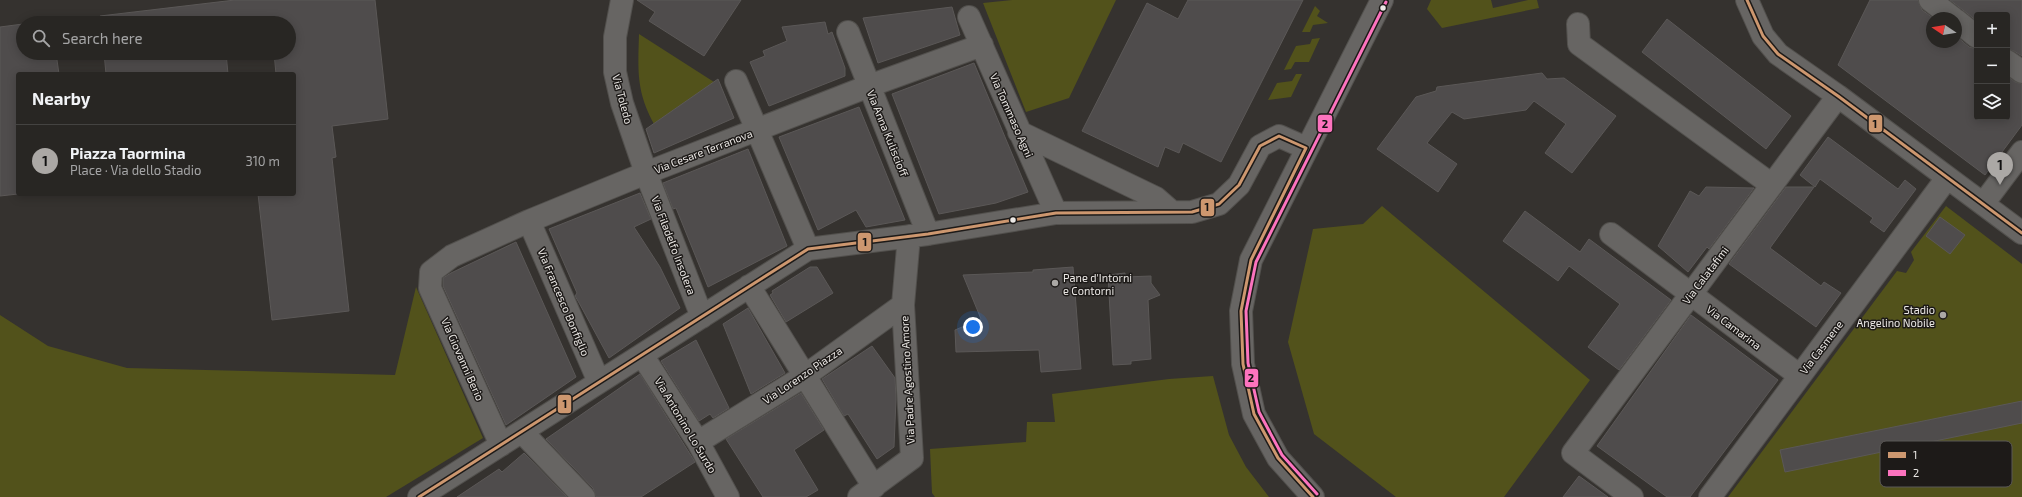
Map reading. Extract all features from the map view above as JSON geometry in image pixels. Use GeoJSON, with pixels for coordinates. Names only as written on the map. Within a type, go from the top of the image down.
{"type":"FeatureCollection","features":[{"type":"Feature","properties":{"kind":"street","name":"Via Toledo"},"geometry":{"type":"LineString","coordinates":[[622,0],[615,37],[615,72],[622,103],[646,173]]}},
{"type":"Feature","properties":{"kind":"street"},"geometry":{"type":"LineString","coordinates":[[1313,497],[1278,458],[1254,414],[1243,364],[1241,311],[1251,260],[1306,148],[1382,0]]}},
{"type":"Feature","properties":{"kind":"street"},"geometry":{"type":"LineString","coordinates":[[1746,0],[1763,36],[1778,54],[1838,96],[2022,233]]}},
{"type":"Feature","properties":{"kind":"street"},"geometry":{"type":"LineString","coordinates":[[1930,0],[1945,12]]}},
{"type":"Feature","properties":{"kind":"street","name":"Via Tommaso Agni"},"geometry":{"type":"LineString","coordinates":[[969,17],[1056,213]]}},
{"type":"Feature","properties":{"kind":"street"},"geometry":{"type":"LineString","coordinates":[[1578,24],[1579,44],[1772,185]]}},
{"type":"Feature","properties":{"kind":"street"},"geometry":{"type":"LineString","coordinates":[[1962,25],[1974,35]]}},
{"type":"Feature","properties":{"kind":"street","name":"Via Anna Kuliscioff"},"geometry":{"type":"LineString","coordinates":[[848,32],[869,86],[918,235]]}},
{"type":"Feature","properties":{"kind":"street","name":"Via Cesare Terranova"},"geometry":{"type":"LineString","coordinates":[[431,272],[452,256],[529,221],[646,173],[869,86],[982,45]]}},
{"type":"Feature","properties":{"kind":"street"},"geometry":{"type":"LineString","coordinates":[[2010,62],[2022,72]]}},
{"type":"Feature","properties":{"kind":"street"},"geometry":{"type":"LineString","coordinates":[[736,82],[808,249]]}},
{"type":"Feature","properties":{"kind":"street","name":"Via Calatafimi"},"geometry":{"type":"LineString","coordinates":[[1632,497],[1573,453],[1838,96]]}},
{"type":"Feature","properties":{"kind":"street"},"geometry":{"type":"LineString","coordinates":[[1019,132],[1156,198],[1172,212]]}},
{"type":"Feature","properties":{"kind":"street"},"geometry":{"type":"LineString","coordinates":[[425,496],[501,444],[808,249],[918,235],[1056,213],[1192,212],[1219,204],[1239,185],[1260,146],[1280,136],[1306,148]]}},
{"type":"Feature","properties":{"kind":"street"},"geometry":{"type":"LineString","coordinates":[[1983,204],[2022,152]]}},
{"type":"Feature","properties":{"kind":"street","name":"Via Filadelfo Insolera"},"geometry":{"type":"LineString","coordinates":[[646,173],[702,317]]}},
{"type":"Feature","properties":{"kind":"street","name":"Via Casmene"},"geometry":{"type":"LineString","coordinates":[[1710,497],[1947,178]]}},
{"type":"Feature","properties":{"kind":"street","name":"Via Francesco Bonfiglio"},"geometry":{"type":"LineString","coordinates":[[529,221],[599,382]]}},
{"type":"Feature","properties":{"kind":"street","name":"Via Camarina"},"geometry":{"type":"LineString","coordinates":[[1611,234],[1800,376]]}},
{"type":"Feature","properties":{"kind":"street","name":"Via Padre Agostino Amore"},"geometry":{"type":"LineString","coordinates":[[867,492],[912,458],[902,304],[918,235]]}},
{"type":"Feature","properties":{"kind":"street","name":"Via Giovanni Berio"},"geometry":{"type":"LineString","coordinates":[[431,272],[430,288],[501,444]]}},
{"type":"Feature","properties":{"kind":"street"},"geometry":{"type":"LineString","coordinates":[[749,286],[806,375],[867,492]]}},
{"type":"Feature","properties":{"kind":"street","name":"Via Lorenzo Piazza"},"geometry":{"type":"LineString","coordinates":[[698,442],[806,375],[902,304]]}},
{"type":"Feature","properties":{"kind":"street","name":"Via Antonino Lo Surdo"},"geometry":{"type":"LineString","coordinates":[[642,355],[698,442],[728,497]]}},
{"type":"Feature","properties":{"kind":"street"},"geometry":{"type":"LineString","coordinates":[[522,432],[584,497]]}},
{"type":"Feature","properties":{"kind":"shaded area"},"geometry":{"type":"Polygon","coordinates":[[[1012,0],[1116,0],[1069,98],[1026,112],[983,3],[1012,0]]]}},
{"type":"Feature","properties":{"kind":"shaded area"},"geometry":{"type":"Polygon","coordinates":[[[1431,0],[1491,0],[1493,8],[1528,0],[1537,0],[1539,8],[1442,28],[1427,9],[1431,0]]]}},
{"type":"Feature","properties":{"kind":"shaded area"},"geometry":{"type":"Polygon","coordinates":[[[1315,6],[1320,11],[1317,16],[1328,23],[1313,25],[1310,32],[1302,32],[1315,6]]]}},
{"type":"Feature","properties":{"kind":"shaded area"},"geometry":{"type":"Polygon","coordinates":[[[639,34],[714,82],[654,124],[644,101],[639,80],[639,34]]]}},
{"type":"Feature","properties":{"kind":"shaded area"},"geometry":{"type":"Polygon","coordinates":[[[1320,38],[1309,62],[1295,62],[1291,69],[1284,70],[1296,46],[1310,44],[1312,39],[1320,38]]]}},
{"type":"Feature","properties":{"kind":"shaded area"},"geometry":{"type":"Polygon","coordinates":[[[1296,74],[1302,74],[1291,97],[1268,100],[1277,83],[1292,81],[1296,74]]]}},
{"type":"Feature","properties":{"kind":"shaded area"},"geometry":{"type":"Polygon","coordinates":[[[1382,206],[1590,380],[1504,497],[1396,497],[1314,434],[1288,342],[1313,229],[1363,224],[1382,206]]]}},
{"type":"Feature","properties":{"kind":"shaded area","name":"Stadio Angelino Nobile"},"geometry":{"type":"Polygon","coordinates":[[[1946,206],[2022,264],[2022,497],[1728,497],[1897,271],[1906,273],[1914,260],[1911,252],[1946,206]]]}},
{"type":"Feature","properties":{"kind":"shaded area"},"geometry":{"type":"Polygon","coordinates":[[[416,287],[483,438],[386,497],[0,497],[0,315],[48,346],[127,368],[395,375],[416,287]]]}},
{"type":"Feature","properties":{"kind":"shaded area"},"geometry":{"type":"Polygon","coordinates":[[[1213,376],[1229,435],[1246,467],[1269,497],[935,497],[932,493],[930,449],[1026,442],[1027,422],[1055,422],[1052,394],[1169,379],[1213,376]]]}},
{"type":"Feature","properties":{"kind":"building"},"geometry":{"type":"Polygon","coordinates":[[[235,0],[375,0],[388,119],[332,126],[336,157],[332,158],[349,311],[272,320],[258,196],[296,196],[296,72],[276,72],[275,60],[296,60],[296,16],[100,16],[235,0]]]}},
{"type":"Feature","properties":{"kind":"building"},"geometry":{"type":"Polygon","coordinates":[[[637,0],[741,0],[704,56],[649,21],[655,12],[637,0]]]}},
{"type":"Feature","properties":{"kind":"building"},"geometry":{"type":"Polygon","coordinates":[[[1188,0],[1303,0],[1221,162],[1183,143],[1179,153],[1165,147],[1158,167],[1082,131],[1147,3],[1178,19],[1188,0]]]}},
{"type":"Feature","properties":{"kind":"building"},"geometry":{"type":"Polygon","coordinates":[[[1870,0],[1918,0],[1922,10],[1926,13],[1926,48],[1962,48],[1962,41],[1969,47],[1974,48],[1974,120],[2010,120],[2010,78],[2015,82],[2022,84],[2022,125],[1985,175],[1838,65],[1870,0]]]}},
{"type":"Feature","properties":{"kind":"building"},"geometry":{"type":"Polygon","coordinates":[[[1950,0],[2022,0],[2022,56],[2010,50],[2010,12],[1974,12],[1974,19],[1950,0]]]}},
{"type":"Feature","properties":{"kind":"building"},"geometry":{"type":"Polygon","coordinates":[[[952,7],[960,35],[878,63],[863,18],[952,7]]]}},
{"type":"Feature","properties":{"kind":"building"},"geometry":{"type":"Polygon","coordinates":[[[1667,19],[1791,116],[1766,149],[1642,52],[1667,19]]]}},
{"type":"Feature","properties":{"kind":"building"},"geometry":{"type":"Polygon","coordinates":[[[825,22],[828,34],[832,32],[845,68],[845,76],[769,106],[750,62],[765,56],[763,51],[787,41],[782,27],[825,22]]]}},
{"type":"Feature","properties":{"kind":"building"},"geometry":{"type":"Polygon","coordinates":[[[16,25],[16,60],[57,60],[59,72],[16,72],[16,194],[0,196],[0,27],[16,25]]]}},
{"type":"Feature","properties":{"kind":"building"},"geometry":{"type":"Polygon","coordinates":[[[105,60],[227,60],[228,72],[106,72],[105,60]]]}},
{"type":"Feature","properties":{"kind":"building"},"geometry":{"type":"Polygon","coordinates":[[[974,63],[1028,192],[996,203],[939,214],[892,94],[974,63]]]}},
{"type":"Feature","properties":{"kind":"building"},"geometry":{"type":"Polygon","coordinates":[[[1542,73],[1547,79],[1564,78],[1616,116],[1572,173],[1545,153],[1566,124],[1534,101],[1526,110],[1464,119],[1452,112],[1427,143],[1457,164],[1438,192],[1377,149],[1416,97],[1436,91],[1437,87],[1542,73]]]}},
{"type":"Feature","properties":{"kind":"building"},"geometry":{"type":"Polygon","coordinates":[[[718,79],[734,118],[654,153],[646,129],[718,79]]]}},
{"type":"Feature","properties":{"kind":"building"},"geometry":{"type":"Polygon","coordinates":[[[859,107],[905,220],[866,227],[856,210],[818,230],[779,137],[859,107]]]}},
{"type":"Feature","properties":{"kind":"building"},"geometry":{"type":"Polygon","coordinates":[[[1828,137],[1898,189],[1905,180],[1916,189],[1884,232],[1870,222],[1873,218],[1820,179],[1815,187],[1800,175],[1828,137]]]}},
{"type":"Feature","properties":{"kind":"building"},"geometry":{"type":"Polygon","coordinates":[[[748,149],[787,246],[708,287],[676,208],[673,209],[663,183],[748,149]]]}},
{"type":"Feature","properties":{"kind":"building"},"geometry":{"type":"Polygon","coordinates":[[[1706,187],[1754,188],[1709,249],[1707,247],[1688,272],[1658,246],[1690,191],[1699,196],[1706,187]]]}},
{"type":"Feature","properties":{"kind":"building"},"geometry":{"type":"Polygon","coordinates":[[[1786,187],[1814,187],[1770,248],[1821,286],[1824,282],[1841,293],[1816,327],[1729,264],[1786,187]]]}},
{"type":"Feature","properties":{"kind":"building"},"geometry":{"type":"Polygon","coordinates":[[[640,193],[651,219],[634,227],[660,267],[680,308],[609,358],[575,296],[577,293],[549,229],[640,193]]]}},
{"type":"Feature","properties":{"kind":"building"},"geometry":{"type":"Polygon","coordinates":[[[1525,211],[1580,252],[1589,239],[1671,300],[1619,370],[1588,347],[1620,304],[1569,266],[1558,281],[1503,241],[1525,211]]]}},
{"type":"Feature","properties":{"kind":"building"},"geometry":{"type":"Polygon","coordinates":[[[1940,217],[1965,235],[1950,254],[1926,236],[1940,217]]]}},
{"type":"Feature","properties":{"kind":"building"},"geometry":{"type":"Polygon","coordinates":[[[516,242],[576,377],[506,425],[443,286],[443,278],[516,242]]]}},
{"type":"Feature","properties":{"kind":"building"},"geometry":{"type":"Polygon","coordinates":[[[810,267],[817,267],[833,293],[786,322],[770,295],[773,293],[772,291],[810,267]]]}},
{"type":"Feature","properties":{"kind":"building"},"geometry":{"type":"Polygon","coordinates":[[[1073,267],[1081,369],[1041,372],[1039,350],[956,352],[955,330],[981,319],[963,275],[1033,272],[1033,270],[1073,267]]]}},
{"type":"Feature","properties":{"kind":"building"},"geometry":{"type":"Polygon","coordinates":[[[1125,273],[1125,277],[1151,276],[1151,283],[1160,295],[1148,300],[1151,359],[1131,361],[1131,364],[1113,365],[1108,275],[1125,273]]]}},
{"type":"Feature","properties":{"kind":"building"},"geometry":{"type":"Polygon","coordinates":[[[748,308],[785,373],[751,394],[723,324],[748,308]]]}},
{"type":"Feature","properties":{"kind":"building"},"geometry":{"type":"Polygon","coordinates":[[[1691,315],[1778,380],[1690,497],[1667,497],[1597,446],[1691,315]]]}},
{"type":"Feature","properties":{"kind":"building"},"geometry":{"type":"Polygon","coordinates":[[[696,340],[729,408],[713,418],[710,414],[699,421],[661,361],[696,340]]]}},
{"type":"Feature","properties":{"kind":"building"},"geometry":{"type":"Polygon","coordinates":[[[872,346],[895,378],[896,399],[894,447],[877,459],[848,414],[844,416],[822,379],[872,346]]]}},
{"type":"Feature","properties":{"kind":"building"},"geometry":{"type":"Polygon","coordinates":[[[640,374],[695,462],[641,497],[596,497],[593,488],[546,439],[640,374]]]}},
{"type":"Feature","properties":{"kind":"building"},"geometry":{"type":"Polygon","coordinates":[[[801,393],[824,430],[794,450],[818,490],[806,497],[763,497],[726,439],[801,393]]]}},
{"type":"Feature","properties":{"kind":"building"},"geometry":{"type":"Polygon","coordinates":[[[2022,401],[2022,423],[1935,441],[1880,441],[1880,452],[1785,472],[1780,450],[2022,401]]]}},
{"type":"Feature","properties":{"kind":"building"},"geometry":{"type":"Polygon","coordinates":[[[524,453],[567,497],[457,497],[499,469],[502,472],[524,453]]]}},
{"type":"Feature","properties":{"kind":"building"},"geometry":{"type":"Polygon","coordinates":[[[1579,476],[1608,497],[1563,497],[1579,476]]]}},
{"type":"Feature","properties":{"kind":"transit line","name":"1"},"geometry":{"type":"LineString","coordinates":[[1747,0],[1763,36],[1778,54],[1838,96],[2022,233]]}},
{"type":"Feature","properties":{"kind":"transit line","name":"2"},"geometry":{"type":"LineString","coordinates":[[1317,494],[1282,455],[1259,412],[1248,363],[1246,311],[1256,262],[1386,2]]}},
{"type":"Feature","properties":{"kind":"transit line","name":"1"},"geometry":{"type":"LineString","coordinates":[[419,497],[808,249],[928,234],[1056,213],[1192,212],[1219,204],[1239,185],[1260,146],[1279,136],[1306,148],[1251,260],[1241,311],[1243,364],[1254,414],[1278,458],[1313,497]]}},
{"type":"Feature","properties":{"kind":"place","name":"Piazza Taormina"},"geometry":{"type":"Point","coordinates":[2000,185]}},
{"type":"Feature","properties":{"kind":"place","name":"Pane d'Intorni e Contorni"},"geometry":{"type":"Point","coordinates":[1055,283]}},
{"type":"Feature","properties":{"kind":"place","name":"Stadio Angelino Nobile"},"geometry":{"type":"Point","coordinates":[1943,315]}}]}
